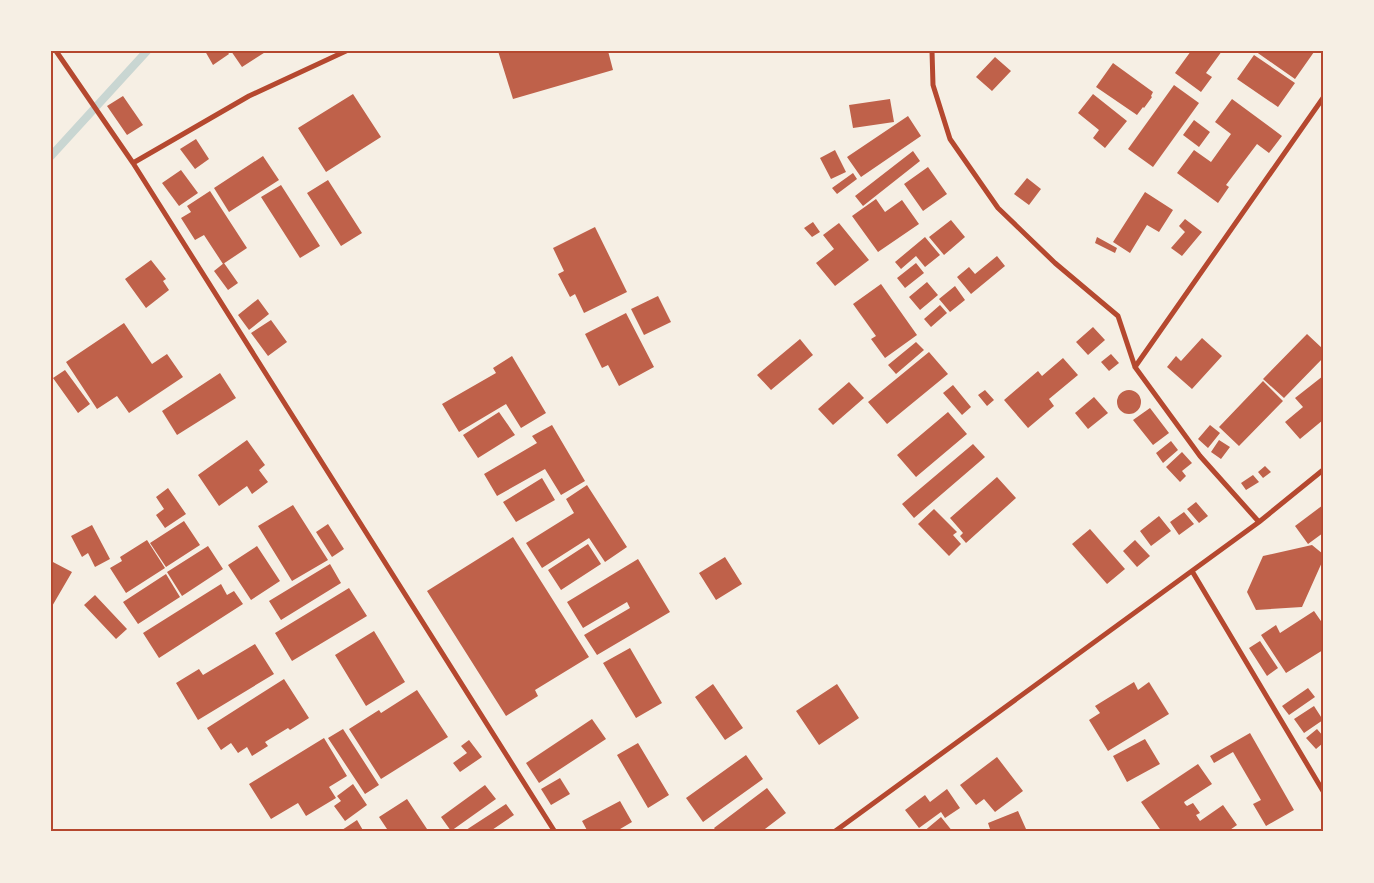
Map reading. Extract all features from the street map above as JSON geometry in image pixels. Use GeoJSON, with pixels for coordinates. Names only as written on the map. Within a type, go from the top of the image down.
{"type":"FeatureCollection","features":[{"type":"Feature","properties":{"kind":"street"},"geometry":{"type":"LineString","coordinates":[[56,51],[132,163],[555,832]]}},
{"type":"Feature","properties":{"kind":"street"},"geometry":{"type":"LineString","coordinates":[[132,163],[249,96],[346,51]]}},
{"type":"Feature","properties":{"kind":"street"},"geometry":{"type":"LineString","coordinates":[[932,51],[933,85],[950,140],[998,208],[1055,263],[1118,316],[1134,366],[1200,456],[1259,522]]}},
{"type":"Feature","properties":{"kind":"street"},"geometry":{"type":"LineString","coordinates":[[1134,366],[1323,98]]}},
{"type":"Feature","properties":{"kind":"street"},"geometry":{"type":"LineString","coordinates":[[834,832],[1259,522],[1323,470]]}},
{"type":"Feature","properties":{"kind":"street"},"geometry":{"type":"LineString","coordinates":[[1192,571],[1323,791]]}},
{"type":"Feature","properties":{"kind":"building"},"geometry":{"type":"Polygon","coordinates":[[[205,51],[227,51],[229,54],[213,65],[205,51]]]}},
{"type":"Feature","properties":{"kind":"building"},"geometry":{"type":"Polygon","coordinates":[[[231,51],[267,51],[242,67],[231,51]]]}},
{"type":"Feature","properties":{"kind":"building"},"geometry":{"type":"Polygon","coordinates":[[[498,51],[608,51],[613,70],[513,99],[498,51]]]}},
{"type":"Feature","properties":{"kind":"building"},"geometry":{"type":"Polygon","coordinates":[[[1191,51],[1222,51],[1206,73],[1212,77],[1201,92],[1175,73],[1191,51]]]}},
{"type":"Feature","properties":{"kind":"building"},"geometry":{"type":"Polygon","coordinates":[[[1255,51],[1313,51],[1314,52],[1295,79],[1255,51]]]}},
{"type":"Feature","properties":{"kind":"building"},"geometry":{"type":"Polygon","coordinates":[[[1254,55],[1295,83],[1278,107],[1237,79],[1254,55]]]}},
{"type":"Feature","properties":{"kind":"building"},"geometry":{"type":"Polygon","coordinates":[[[995,57],[1011,71],[992,91],[976,77],[995,57]]]}},
{"type":"Feature","properties":{"kind":"building"},"geometry":{"type":"Polygon","coordinates":[[[1113,63],[1153,92],[1152,97],[1137,115],[1096,87],[1113,63]]]}},
{"type":"Feature","properties":{"kind":"building"},"geometry":{"type":"Polygon","coordinates":[[[1174,85],[1199,103],[1153,167],[1128,149],[1174,85]]]}},
{"type":"Feature","properties":{"kind":"building"},"geometry":{"type":"Polygon","coordinates":[[[353,94],[381,137],[326,172],[298,128],[353,94]]]}},
{"type":"Feature","properties":{"kind":"building"},"geometry":{"type":"Polygon","coordinates":[[[1093,94],[1127,121],[1105,148],[1093,138],[1099,130],[1078,113],[1093,94]]]}},
{"type":"Feature","properties":{"kind":"building"},"geometry":{"type":"Polygon","coordinates":[[[123,96],[143,125],[127,135],[107,106],[123,96]]]}},
{"type":"Feature","properties":{"kind":"building"},"geometry":{"type":"Polygon","coordinates":[[[890,99],[894,122],[853,128],[849,105],[890,99]]]}},
{"type":"Feature","properties":{"kind":"building"},"geometry":{"type":"Polygon","coordinates":[[[1232,99],[1282,136],[1269,153],[1257,144],[1226,185],[1229,187],[1218,203],[1177,173],[1194,150],[1211,162],[1231,134],[1215,122],[1232,99]]]}},
{"type":"Feature","properties":{"kind":"building"},"geometry":{"type":"Polygon","coordinates":[[[908,116],[921,136],[861,177],[847,157],[908,116]]]}},
{"type":"Feature","properties":{"kind":"building"},"geometry":{"type":"Polygon","coordinates":[[[1194,120],[1210,132],[1199,147],[1183,135],[1194,120]]]}},
{"type":"Feature","properties":{"kind":"building"},"geometry":{"type":"Polygon","coordinates":[[[196,139],[209,159],[195,169],[180,149],[196,139]]]}},
{"type":"Feature","properties":{"kind":"building"},"geometry":{"type":"Polygon","coordinates":[[[835,150],[846,172],[831,179],[820,158],[835,150]]]}},
{"type":"Feature","properties":{"kind":"building"},"geometry":{"type":"Polygon","coordinates":[[[913,151],[920,161],[863,206],[855,196],[913,151]]]}},
{"type":"Feature","properties":{"kind":"building"},"geometry":{"type":"Polygon","coordinates":[[[263,156],[279,180],[229,212],[214,188],[263,156]]]}},
{"type":"Feature","properties":{"kind":"building"},"geometry":{"type":"Polygon","coordinates":[[[928,167],[947,194],[923,211],[904,184],[928,167]]]}},
{"type":"Feature","properties":{"kind":"building"},"geometry":{"type":"Polygon","coordinates":[[[181,170],[198,193],[179,206],[162,183],[181,170]]]}},
{"type":"Feature","properties":{"kind":"building"},"geometry":{"type":"Polygon","coordinates":[[[853,173],[857,179],[837,194],[832,188],[853,173]]]}},
{"type":"Feature","properties":{"kind":"building"},"geometry":{"type":"Polygon","coordinates":[[[1027,178],[1041,189],[1029,205],[1014,194],[1027,178]]]}},
{"type":"Feature","properties":{"kind":"building"},"geometry":{"type":"Polygon","coordinates":[[[328,180],[362,233],[341,246],[307,193],[328,180]]]}},
{"type":"Feature","properties":{"kind":"building"},"geometry":{"type":"Polygon","coordinates":[[[281,185],[320,246],[300,258],[261,197],[281,185]]]}},
{"type":"Feature","properties":{"kind":"building"},"geometry":{"type":"Polygon","coordinates":[[[210,191],[247,248],[223,264],[204,235],[195,240],[181,218],[191,212],[187,206],[210,191]]]}},
{"type":"Feature","properties":{"kind":"building"},"geometry":{"type":"Polygon","coordinates":[[[1145,192],[1173,210],[1159,232],[1147,225],[1130,253],[1113,242],[1145,192]]]}},
{"type":"Feature","properties":{"kind":"building"},"geometry":{"type":"Polygon","coordinates":[[[876,199],[885,212],[902,200],[919,224],[878,252],[852,216],[876,199]]]}},
{"type":"Feature","properties":{"kind":"building"},"geometry":{"type":"Polygon","coordinates":[[[1185,219],[1202,232],[1182,256],[1171,248],[1185,232],[1179,226],[1185,219]]]}},
{"type":"Feature","properties":{"kind":"building"},"geometry":{"type":"Polygon","coordinates":[[[951,220],[965,237],[944,255],[929,237],[951,220]]]}},
{"type":"Feature","properties":{"kind":"building"},"geometry":{"type":"Polygon","coordinates":[[[813,222],[820,232],[812,237],[804,228],[813,222]]]}},
{"type":"Feature","properties":{"kind":"building"},"geometry":{"type":"Polygon","coordinates":[[[839,223],[869,260],[835,286],[816,263],[834,249],[823,235],[839,223]]]}},
{"type":"Feature","properties":{"kind":"building"},"geometry":{"type":"Polygon","coordinates":[[[595,227],[627,292],[584,313],[575,294],[570,297],[558,274],[564,271],[553,248],[595,227]]]}},
{"type":"Feature","properties":{"kind":"building"},"geometry":{"type":"Polygon","coordinates":[[[925,237],[940,255],[925,267],[916,256],[901,269],[895,262],[925,237]]]}},
{"type":"Feature","properties":{"kind":"building"},"geometry":{"type":"Polygon","coordinates":[[[1097,237],[1117,248],[1115,253],[1095,243],[1097,237]]]}},
{"type":"Feature","properties":{"kind":"building"},"geometry":{"type":"Polygon","coordinates":[[[997,256],[1005,266],[971,294],[957,277],[969,267],[975,274],[997,256]]]}},
{"type":"Feature","properties":{"kind":"building"},"geometry":{"type":"Polygon","coordinates":[[[151,260],[166,279],[163,281],[169,290],[146,308],[125,279],[151,260]]]}},
{"type":"Feature","properties":{"kind":"building"},"geometry":{"type":"Polygon","coordinates":[[[224,263],[238,283],[228,290],[214,271],[224,263]]]}},
{"type":"Feature","properties":{"kind":"building"},"geometry":{"type":"Polygon","coordinates":[[[916,263],[924,273],[905,288],[897,278],[916,263]]]}},
{"type":"Feature","properties":{"kind":"building"},"geometry":{"type":"Polygon","coordinates":[[[927,282],[938,295],[920,310],[909,297],[927,282]]]}},
{"type":"Feature","properties":{"kind":"building"},"geometry":{"type":"Polygon","coordinates":[[[881,284],[917,335],[885,358],[871,339],[876,336],[853,304],[881,284]]]}},
{"type":"Feature","properties":{"kind":"building"},"geometry":{"type":"Polygon","coordinates":[[[955,286],[965,300],[950,312],[939,299],[955,286]]]}},
{"type":"Feature","properties":{"kind":"building"},"geometry":{"type":"Polygon","coordinates":[[[658,296],[671,322],[644,335],[631,309],[658,296]]]}},
{"type":"Feature","properties":{"kind":"building"},"geometry":{"type":"Polygon","coordinates":[[[258,299],[269,314],[249,330],[238,315],[258,299]]]}},
{"type":"Feature","properties":{"kind":"building"},"geometry":{"type":"Polygon","coordinates":[[[940,305],[947,313],[931,327],[924,319],[940,305]]]}},
{"type":"Feature","properties":{"kind":"building"},"geometry":{"type":"Polygon","coordinates":[[[626,313],[654,367],[619,386],[608,365],[602,368],[585,334],[626,313]]]}},
{"type":"Feature","properties":{"kind":"building"},"geometry":{"type":"Polygon","coordinates":[[[271,320],[287,342],[268,356],[251,333],[271,320]]]}},
{"type":"Feature","properties":{"kind":"building"},"geometry":{"type":"Polygon","coordinates":[[[124,323],[152,364],[167,354],[183,377],[129,413],[117,396],[97,409],[66,362],[124,323]]]}},
{"type":"Feature","properties":{"kind":"building"},"geometry":{"type":"Polygon","coordinates":[[[1093,327],[1105,340],[1088,355],[1076,342],[1093,327]]]}},
{"type":"Feature","properties":{"kind":"building"},"geometry":{"type":"Polygon","coordinates":[[[1307,334],[1323,349],[1323,358],[1284,398],[1263,379],[1307,334]]]}},
{"type":"Feature","properties":{"kind":"building"},"geometry":{"type":"Polygon","coordinates":[[[1202,338],[1222,356],[1192,389],[1167,367],[1176,356],[1181,361],[1202,338]]]}},
{"type":"Feature","properties":{"kind":"building"},"geometry":{"type":"Polygon","coordinates":[[[800,339],[813,355],[771,390],[757,375],[800,339]]]}},
{"type":"Feature","properties":{"kind":"building"},"geometry":{"type":"Polygon","coordinates":[[[916,342],[924,350],[896,374],[888,365],[916,342]]]}},
{"type":"Feature","properties":{"kind":"building"},"geometry":{"type":"Polygon","coordinates":[[[929,352],[948,374],[887,424],[868,402],[929,352]]]}},
{"type":"Feature","properties":{"kind":"building"},"geometry":{"type":"Polygon","coordinates":[[[1111,354],[1119,363],[1109,371],[1101,362],[1111,354]]]}},
{"type":"Feature","properties":{"kind":"building"},"geometry":{"type":"Polygon","coordinates":[[[512,356],[546,413],[521,428],[506,404],[459,432],[442,404],[496,373],[493,368],[512,356]]]}},
{"type":"Feature","properties":{"kind":"building"},"geometry":{"type":"Polygon","coordinates":[[[1063,358],[1078,375],[1049,399],[1054,406],[1028,428],[1004,400],[1038,371],[1042,376],[1063,358]]]}},
{"type":"Feature","properties":{"kind":"building"},"geometry":{"type":"Polygon","coordinates":[[[65,370],[90,404],[78,413],[53,378],[65,370]]]}},
{"type":"Feature","properties":{"kind":"building"},"geometry":{"type":"Polygon","coordinates":[[[220,373],[236,398],[177,435],[162,411],[220,373]]]}},
{"type":"Feature","properties":{"kind":"building"},"geometry":{"type":"Polygon","coordinates":[[[1323,376],[1323,420],[1300,439],[1285,422],[1303,407],[1295,398],[1323,376]]]}},
{"type":"Feature","properties":{"kind":"building"},"geometry":{"type":"Polygon","coordinates":[[[1263,381],[1283,401],[1239,446],[1219,427],[1263,381]]]}},
{"type":"Feature","properties":{"kind":"building"},"geometry":{"type":"Polygon","coordinates":[[[849,382],[864,398],[833,425],[818,409],[849,382]]]}},
{"type":"Feature","properties":{"kind":"building"},"geometry":{"type":"Polygon","coordinates":[[[953,385],[971,407],[962,415],[943,393],[953,385]]]}},
{"type":"Feature","properties":{"kind":"building"},"geometry":{"type":"Polygon","coordinates":[[[985,390],[994,400],[987,406],[978,395],[985,390]]]}},
{"type":"Feature","properties":{"kind":"building"},"geometry":{"type":"Polygon","coordinates":[[[1129,390],[1137,394],[1141,402],[1137,410],[1129,414],[1121,410],[1117,402],[1121,394],[1129,390]]]}},
{"type":"Feature","properties":{"kind":"building"},"geometry":{"type":"Polygon","coordinates":[[[1094,397],[1108,413],[1088,429],[1075,413],[1094,397]]]}},
{"type":"Feature","properties":{"kind":"building"},"geometry":{"type":"Polygon","coordinates":[[[1150,408],[1169,433],[1153,445],[1133,420],[1150,408]]]}},
{"type":"Feature","properties":{"kind":"building"},"geometry":{"type":"Polygon","coordinates":[[[499,412],[515,435],[478,458],[463,435],[499,412]]]}},
{"type":"Feature","properties":{"kind":"building"},"geometry":{"type":"Polygon","coordinates":[[[948,412],[967,434],[916,477],[897,455],[948,412]]]}},
{"type":"Feature","properties":{"kind":"building"},"geometry":{"type":"Polygon","coordinates":[[[552,425],[585,481],[561,495],[545,469],[497,496],[484,474],[537,443],[532,436],[552,425]]]}},
{"type":"Feature","properties":{"kind":"building"},"geometry":{"type":"Polygon","coordinates":[[[1210,425],[1220,433],[1208,448],[1198,439],[1210,425]]]}},
{"type":"Feature","properties":{"kind":"building"},"geometry":{"type":"Polygon","coordinates":[[[247,440],[265,465],[259,470],[268,482],[252,494],[247,486],[219,506],[198,475],[247,440]]]}},
{"type":"Feature","properties":{"kind":"building"},"geometry":{"type":"Polygon","coordinates":[[[1219,440],[1230,447],[1221,459],[1211,452],[1219,440]]]}},
{"type":"Feature","properties":{"kind":"building"},"geometry":{"type":"Polygon","coordinates":[[[1171,441],[1178,450],[1163,463],[1156,453],[1171,441]]]}},
{"type":"Feature","properties":{"kind":"building"},"geometry":{"type":"Polygon","coordinates":[[[973,444],[985,457],[914,518],[902,504],[973,444]]]}},
{"type":"Feature","properties":{"kind":"building"},"geometry":{"type":"Polygon","coordinates":[[[1182,452],[1192,463],[1182,471],[1186,476],[1180,482],[1166,467],[1182,452]]]}},
{"type":"Feature","properties":{"kind":"building"},"geometry":{"type":"Polygon","coordinates":[[[1265,466],[1271,472],[1263,478],[1258,472],[1265,466]]]}},
{"type":"Feature","properties":{"kind":"building"},"geometry":{"type":"Polygon","coordinates":[[[1253,475],[1259,482],[1246,490],[1241,483],[1253,475]]]}},
{"type":"Feature","properties":{"kind":"building"},"geometry":{"type":"Polygon","coordinates":[[[997,477],[1016,498],[966,543],[960,536],[963,533],[950,518],[997,477]]]}},
{"type":"Feature","properties":{"kind":"building"},"geometry":{"type":"Polygon","coordinates":[[[542,478],[555,500],[516,522],[503,502],[542,478]]]}},
{"type":"Feature","properties":{"kind":"building"},"geometry":{"type":"Polygon","coordinates":[[[587,485],[627,547],[605,562],[589,538],[542,568],[526,543],[574,513],[566,499],[587,485]]]}},
{"type":"Feature","properties":{"kind":"building"},"geometry":{"type":"Polygon","coordinates":[[[168,488],[186,514],[165,528],[156,515],[164,509],[156,497],[168,488]]]}},
{"type":"Feature","properties":{"kind":"building"},"geometry":{"type":"Polygon","coordinates":[[[1196,502],[1208,516],[1199,523],[1187,509],[1196,502]]]}},
{"type":"Feature","properties":{"kind":"building"},"geometry":{"type":"Polygon","coordinates":[[[293,505],[328,560],[292,581],[258,526],[293,505]]]}},
{"type":"Feature","properties":{"kind":"building"},"geometry":{"type":"Polygon","coordinates":[[[1323,505],[1323,533],[1308,544],[1295,526],[1323,505]]]}},
{"type":"Feature","properties":{"kind":"building"},"geometry":{"type":"Polygon","coordinates":[[[934,509],[957,532],[953,535],[961,544],[949,556],[918,524],[934,509]]]}},
{"type":"Feature","properties":{"kind":"building"},"geometry":{"type":"Polygon","coordinates":[[[1184,512],[1194,524],[1179,535],[1170,522],[1184,512]]]}},
{"type":"Feature","properties":{"kind":"building"},"geometry":{"type":"Polygon","coordinates":[[[1159,516],[1171,531],[1151,546],[1140,531],[1159,516]]]}},
{"type":"Feature","properties":{"kind":"building"},"geometry":{"type":"Polygon","coordinates":[[[184,521],[200,545],[166,567],[150,543],[184,521]]]}},
{"type":"Feature","properties":{"kind":"building"},"geometry":{"type":"Polygon","coordinates":[[[328,524],[344,549],[332,557],[316,532],[328,524]]]}},
{"type":"Feature","properties":{"kind":"building"},"geometry":{"type":"Polygon","coordinates":[[[92,525],[110,559],[95,567],[88,553],[82,557],[71,536],[92,525]]]}},
{"type":"Feature","properties":{"kind":"building"},"geometry":{"type":"Polygon","coordinates":[[[1090,529],[1125,569],[1107,584],[1072,544],[1090,529]]]}},
{"type":"Feature","properties":{"kind":"building"},"geometry":{"type":"Polygon","coordinates":[[[513,537],[589,657],[535,690],[538,696],[506,716],[427,591],[513,537]]]}},
{"type":"Feature","properties":{"kind":"building"},"geometry":{"type":"Polygon","coordinates":[[[147,540],[165,568],[126,593],[110,568],[122,561],[120,557],[147,540]]]}},
{"type":"Feature","properties":{"kind":"building"},"geometry":{"type":"Polygon","coordinates":[[[1135,540],[1150,556],[1137,567],[1123,551],[1135,540]]]}},
{"type":"Feature","properties":{"kind":"building"},"geometry":{"type":"Polygon","coordinates":[[[588,544],[601,564],[561,590],[548,570],[588,544]]]}},
{"type":"Feature","properties":{"kind":"building"},"geometry":{"type":"Polygon","coordinates":[[[1312,545],[1323,554],[1323,560],[1302,607],[1256,610],[1247,592],[1263,556],[1312,545]]]}},
{"type":"Feature","properties":{"kind":"building"},"geometry":{"type":"Polygon","coordinates":[[[208,546],[223,569],[182,596],[167,572],[208,546]]]}},
{"type":"Feature","properties":{"kind":"building"},"geometry":{"type":"Polygon","coordinates":[[[257,546],[280,581],[251,600],[228,565],[257,546]]]}},
{"type":"Feature","properties":{"kind":"building"},"geometry":{"type":"Polygon","coordinates":[[[725,557],[742,584],[716,600],[699,573],[725,557]]]}},
{"type":"Feature","properties":{"kind":"building"},"geometry":{"type":"Polygon","coordinates":[[[638,559],[670,612],[597,655],[584,635],[630,608],[627,602],[583,628],[567,602],[638,559]]]}},
{"type":"Feature","properties":{"kind":"building"},"geometry":{"type":"Polygon","coordinates":[[[51,561],[72,572],[51,608],[51,561]]]}},
{"type":"Feature","properties":{"kind":"building"},"geometry":{"type":"Polygon","coordinates":[[[330,564],[341,583],[281,620],[269,601],[330,564]]]}},
{"type":"Feature","properties":{"kind":"building"},"geometry":{"type":"Polygon","coordinates":[[[166,574],[180,597],[138,624],[123,602],[166,574]]]}},
{"type":"Feature","properties":{"kind":"building"},"geometry":{"type":"Polygon","coordinates":[[[221,584],[227,595],[234,591],[243,604],[159,658],[143,633],[221,584]]]}},
{"type":"Feature","properties":{"kind":"building"},"geometry":{"type":"Polygon","coordinates":[[[349,588],[367,616],[292,661],[275,633],[349,588]]]}},
{"type":"Feature","properties":{"kind":"building"},"geometry":{"type":"Polygon","coordinates":[[[95,595],[127,629],[116,639],[84,605],[95,595]]]}},
{"type":"Feature","properties":{"kind":"building"},"geometry":{"type":"Polygon","coordinates":[[[1314,611],[1323,624],[1323,650],[1286,673],[1261,635],[1276,625],[1280,633],[1314,611]]]}},
{"type":"Feature","properties":{"kind":"building"},"geometry":{"type":"Polygon","coordinates":[[[374,631],[405,682],[366,706],[335,655],[374,631]]]}},
{"type":"Feature","properties":{"kind":"building"},"geometry":{"type":"Polygon","coordinates":[[[1260,641],[1278,668],[1267,676],[1249,648],[1260,641]]]}},
{"type":"Feature","properties":{"kind":"building"},"geometry":{"type":"Polygon","coordinates":[[[255,644],[274,674],[198,720],[176,683],[199,669],[203,675],[255,644]]]}},
{"type":"Feature","properties":{"kind":"building"},"geometry":{"type":"Polygon","coordinates":[[[630,648],[662,703],[636,718],[603,663],[630,648]]]}},
{"type":"Feature","properties":{"kind":"building"},"geometry":{"type":"Polygon","coordinates":[[[284,679],[309,718],[265,742],[268,746],[252,756],[247,747],[238,753],[231,743],[221,750],[207,728],[284,679]]]}},
{"type":"Feature","properties":{"kind":"building"},"geometry":{"type":"Polygon","coordinates":[[[1134,682],[1138,690],[1149,682],[1169,714],[1108,751],[1089,720],[1100,713],[1095,706],[1134,682]]]}},
{"type":"Feature","properties":{"kind":"building"},"geometry":{"type":"Polygon","coordinates":[[[713,684],[743,728],[725,740],[695,697],[713,684]]]}},
{"type":"Feature","properties":{"kind":"building"},"geometry":{"type":"Polygon","coordinates":[[[837,684],[859,718],[819,745],[796,711],[837,684]]]}},
{"type":"Feature","properties":{"kind":"building"},"geometry":{"type":"Polygon","coordinates":[[[1308,688],[1315,697],[1289,715],[1282,706],[1308,688]]]}},
{"type":"Feature","properties":{"kind":"building"},"geometry":{"type":"Polygon","coordinates":[[[417,690],[448,737],[381,779],[349,729],[379,710],[381,713],[417,690]]]}},
{"type":"Feature","properties":{"kind":"building"},"geometry":{"type":"Polygon","coordinates":[[[1314,706],[1323,720],[1304,733],[1294,719],[1314,706]]]}},
{"type":"Feature","properties":{"kind":"building"},"geometry":{"type":"Polygon","coordinates":[[[592,719],[606,739],[539,783],[526,763],[592,719]]]}},
{"type":"Feature","properties":{"kind":"building"},"geometry":{"type":"Polygon","coordinates":[[[343,729],[379,785],[365,794],[328,738],[343,729]]]}},
{"type":"Feature","properties":{"kind":"building"},"geometry":{"type":"Polygon","coordinates":[[[1317,729],[1323,736],[1323,743],[1316,749],[1306,738],[1317,729]]]}},
{"type":"Feature","properties":{"kind":"building"},"geometry":{"type":"Polygon","coordinates":[[[1250,733],[1294,810],[1266,826],[1253,804],[1261,800],[1233,752],[1214,763],[1210,756],[1250,733]]]}},
{"type":"Feature","properties":{"kind":"building"},"geometry":{"type":"Polygon","coordinates":[[[324,738],[347,776],[329,787],[336,798],[306,816],[298,803],[271,819],[249,784],[324,738]]]}},
{"type":"Feature","properties":{"kind":"building"},"geometry":{"type":"Polygon","coordinates":[[[1145,739],[1160,764],[1127,782],[1113,756],[1145,739]]]}},
{"type":"Feature","properties":{"kind":"building"},"geometry":{"type":"Polygon","coordinates":[[[469,740],[482,757],[460,772],[453,763],[467,753],[461,746],[469,740]]]}},
{"type":"Feature","properties":{"kind":"building"},"geometry":{"type":"Polygon","coordinates":[[[638,743],[669,795],[648,808],[617,755],[638,743]]]}},
{"type":"Feature","properties":{"kind":"building"},"geometry":{"type":"Polygon","coordinates":[[[746,755],[763,779],[703,822],[686,798],[746,755]]]}},
{"type":"Feature","properties":{"kind":"building"},"geometry":{"type":"Polygon","coordinates":[[[997,757],[1023,791],[995,812],[984,799],[976,805],[960,785],[997,757]]]}},
{"type":"Feature","properties":{"kind":"building"},"geometry":{"type":"Polygon","coordinates":[[[1198,764],[1212,784],[1184,802],[1185,804],[1187,806],[1193,803],[1200,813],[1196,815],[1200,821],[1223,805],[1237,825],[1227,832],[1162,832],[1141,802],[1198,764]]]}},
{"type":"Feature","properties":{"kind":"building"},"geometry":{"type":"Polygon","coordinates":[[[560,778],[570,794],[551,805],[541,789],[560,778]]]}},
{"type":"Feature","properties":{"kind":"building"},"geometry":{"type":"Polygon","coordinates":[[[353,784],[367,805],[345,821],[334,806],[341,801],[337,796],[353,784]]]}},
{"type":"Feature","properties":{"kind":"building"},"geometry":{"type":"Polygon","coordinates":[[[485,785],[496,799],[451,831],[441,817],[485,785]]]}},
{"type":"Feature","properties":{"kind":"building"},"geometry":{"type":"Polygon","coordinates":[[[767,788],[786,813],[761,832],[717,832],[714,828],[767,788]]]}},
{"type":"Feature","properties":{"kind":"building"},"geometry":{"type":"Polygon","coordinates":[[[947,789],[960,808],[945,818],[941,812],[919,828],[905,810],[925,795],[930,802],[947,789]]]}},
{"type":"Feature","properties":{"kind":"building"},"geometry":{"type":"Polygon","coordinates":[[[407,799],[429,832],[389,832],[379,817],[407,799]]]}},
{"type":"Feature","properties":{"kind":"building"},"geometry":{"type":"Polygon","coordinates":[[[620,801],[632,822],[615,832],[588,832],[582,821],[620,801]]]}},
{"type":"Feature","properties":{"kind":"building"},"geometry":{"type":"Polygon","coordinates":[[[506,804],[514,815],[489,832],[467,832],[466,830],[506,804]]]}},
{"type":"Feature","properties":{"kind":"building"},"geometry":{"type":"Polygon","coordinates":[[[1018,811],[1026,829],[1021,832],[991,832],[988,823],[1018,811]]]}},
{"type":"Feature","properties":{"kind":"building"},"geometry":{"type":"Polygon","coordinates":[[[941,817],[953,832],[923,832],[941,817]]]}},
{"type":"Feature","properties":{"kind":"building"},"geometry":{"type":"Polygon","coordinates":[[[357,820],[364,832],[339,832],[357,820]]]}},
{"type":"Feature","properties":{"kind":"waterway"},"geometry":{"type":"LineString","coordinates":[[51,156],[147,51]]}}]}
